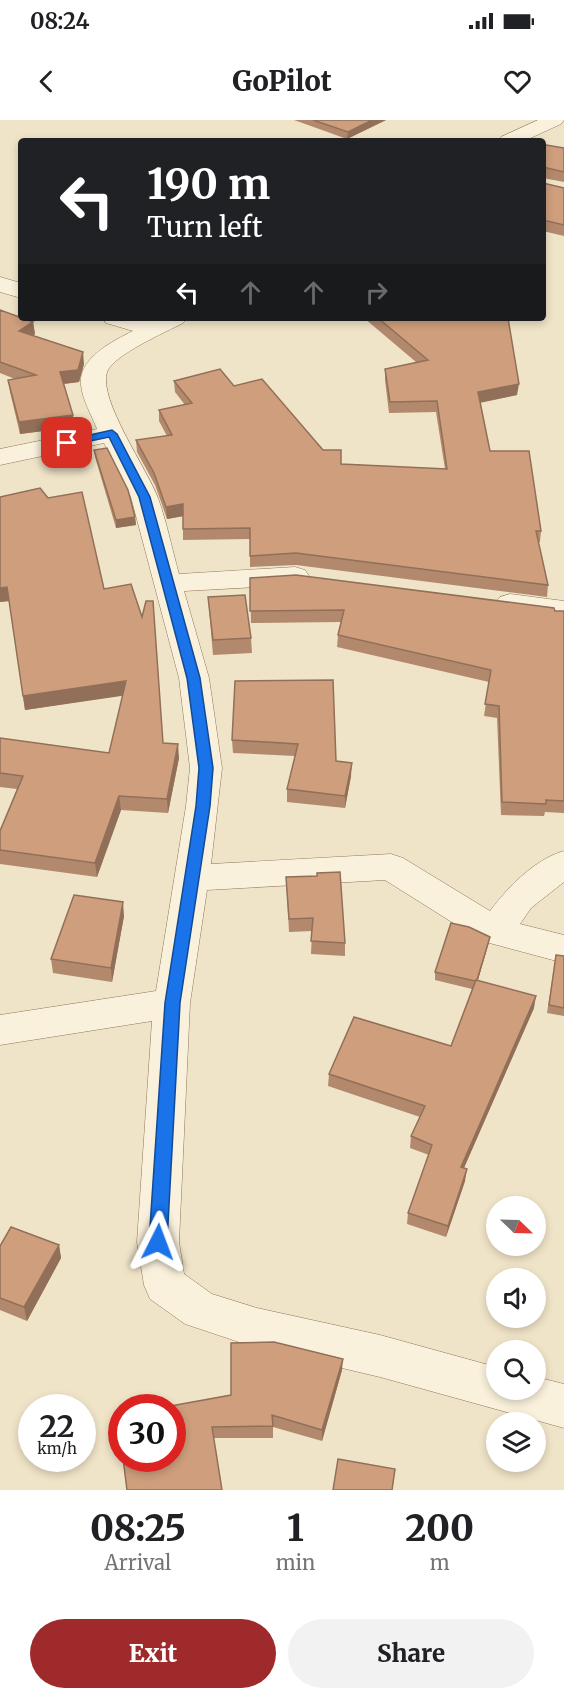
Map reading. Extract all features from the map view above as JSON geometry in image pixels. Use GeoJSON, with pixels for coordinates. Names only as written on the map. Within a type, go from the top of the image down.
{"type":"FeatureCollection","features":[{"type":"Feature","properties":{"kind":"street"},"geometry":{"type":"LineString","coordinates":[[515,138],[554,120]]}},
{"type":"Feature","properties":{"kind":"street"},"geometry":{"type":"LineString","coordinates":[[0,284],[18,290]]}},
{"type":"Feature","properties":{"kind":"street"},"geometry":{"type":"LineString","coordinates":[[139,321],[164,324]]}},
{"type":"Feature","properties":{"kind":"street"},"geometry":{"type":"LineString","coordinates":[[164,324],[119,347],[96,368],[93,386],[112,434],[144,497],[194,678],[206,768],[192,878],[172,1003],[158,1242],[165,1285],[200,1310],[257,1329],[380,1356],[486,1385]]}},
{"type":"Feature","properties":{"kind":"street"},"geometry":{"type":"LineString","coordinates":[[0,457],[112,434]]}},
{"type":"Feature","properties":{"kind":"street"},"geometry":{"type":"LineString","coordinates":[[168,583],[296,576],[319,579]]}},
{"type":"Feature","properties":{"kind":"street"},"geometry":{"type":"LineString","coordinates":[[482,599],[564,610]]}},
{"type":"Feature","properties":{"kind":"street"},"geometry":{"type":"LineString","coordinates":[[495,931],[519,899],[564,863]]}},
{"type":"Feature","properties":{"kind":"street"},"geometry":{"type":"LineString","coordinates":[[192,878],[392,867],[495,931],[564,949]]}},
{"type":"Feature","properties":{"kind":"street"},"geometry":{"type":"LineString","coordinates":[[0,1030],[172,1003]]}},
{"type":"Feature","properties":{"kind":"street"},"geometry":{"type":"LineString","coordinates":[[542,1400],[564,1406]]}},
{"type":"Feature","properties":{"kind":"building"},"geometry":{"type":"Polygon","coordinates":[[[313,120],[372,120],[348,132],[313,120]]]}},
{"type":"Feature","properties":{"kind":"building"},"geometry":{"type":"Polygon","coordinates":[[[546,145],[564,148],[564,172],[546,168],[546,145]]]}},
{"type":"Feature","properties":{"kind":"building"},"geometry":{"type":"Polygon","coordinates":[[[546,184],[564,188],[564,225],[546,221],[546,184]]]}},
{"type":"Feature","properties":{"kind":"building"},"geometry":{"type":"Polygon","coordinates":[[[0,310],[18,317],[18,321],[33,322],[19,331],[83,352],[78,370],[60,372],[73,415],[19,422],[8,380],[36,375],[0,362],[0,310]]]}},
{"type":"Feature","properties":{"kind":"building"},"geometry":{"type":"Polygon","coordinates":[[[382,321],[508,321],[519,384],[478,392],[490,451],[529,451],[541,531],[536,531],[548,585],[296,553],[250,556],[250,528],[183,529],[183,504],[166,507],[154,473],[136,440],[172,435],[159,410],[192,403],[174,381],[220,369],[234,386],[262,379],[323,450],[341,450],[341,464],[447,469],[437,401],[390,402],[385,369],[428,360],[382,321]]]}},
{"type":"Feature","properties":{"kind":"building"},"geometry":{"type":"Polygon","coordinates":[[[107,448],[128,490],[135,517],[116,520],[94,450],[107,448]]]}},
{"type":"Feature","properties":{"kind":"building"},"geometry":{"type":"Polygon","coordinates":[[[40,488],[48,498],[82,492],[104,589],[131,584],[142,617],[146,601],[153,601],[163,743],[178,744],[167,799],[119,796],[95,863],[0,850],[0,831],[23,776],[0,773],[0,738],[109,753],[126,681],[23,696],[7,587],[0,588],[0,497],[40,488]]]}},
{"type":"Feature","properties":{"kind":"building"},"geometry":{"type":"Polygon","coordinates":[[[296,575],[564,611],[564,801],[546,800],[546,804],[502,802],[499,706],[485,704],[491,670],[338,635],[344,610],[250,611],[250,578],[296,575]]]}},
{"type":"Feature","properties":{"kind":"building"},"geometry":{"type":"Polygon","coordinates":[[[245,595],[251,638],[213,640],[208,597],[245,595]]]}},
{"type":"Feature","properties":{"kind":"building"},"geometry":{"type":"Polygon","coordinates":[[[333,680],[336,761],[352,763],[345,796],[287,789],[298,744],[232,740],[235,681],[333,680]]]}},
{"type":"Feature","properties":{"kind":"building"},"geometry":{"type":"Polygon","coordinates":[[[340,872],[345,943],[311,941],[313,918],[289,919],[286,877],[317,876],[317,873],[340,872]]]}},
{"type":"Feature","properties":{"kind":"building"},"geometry":{"type":"Polygon","coordinates":[[[74,895],[123,902],[111,968],[51,959],[74,895]]]}},
{"type":"Feature","properties":{"kind":"building"},"geometry":{"type":"Polygon","coordinates":[[[451,923],[469,927],[490,937],[475,981],[435,972],[451,923]]]}},
{"type":"Feature","properties":{"kind":"building"},"geometry":{"type":"Polygon","coordinates":[[[556,955],[564,956],[564,1008],[549,1005],[556,955]]]}},
{"type":"Feature","properties":{"kind":"building"},"geometry":{"type":"Polygon","coordinates":[[[476,980],[536,996],[461,1167],[467,1169],[448,1226],[408,1213],[432,1145],[411,1136],[425,1106],[329,1074],[354,1017],[451,1046],[476,980]]]}},
{"type":"Feature","properties":{"kind":"building"},"geometry":{"type":"Polygon","coordinates":[[[11,1227],[59,1245],[24,1307],[0,1298],[0,1246],[11,1227]]]}},
{"type":"Feature","properties":{"kind":"building"},"geometry":{"type":"Polygon","coordinates":[[[274,1342],[343,1359],[322,1430],[272,1415],[273,1426],[212,1427],[222,1490],[127,1490],[125,1472],[186,1472],[186,1403],[231,1395],[231,1343],[274,1342]]]}},
{"type":"Feature","properties":{"kind":"building"},"geometry":{"type":"Polygon","coordinates":[[[338,1459],[395,1469],[392,1490],[333,1490],[338,1459]]]}},
{"type":"Feature","properties":{"kind":"route"},"geometry":{"type":"LineString","coordinates":[[67,443],[112,434],[144,497],[194,678],[206,768],[203,806],[172,1003],[158,1242]]}}]}
